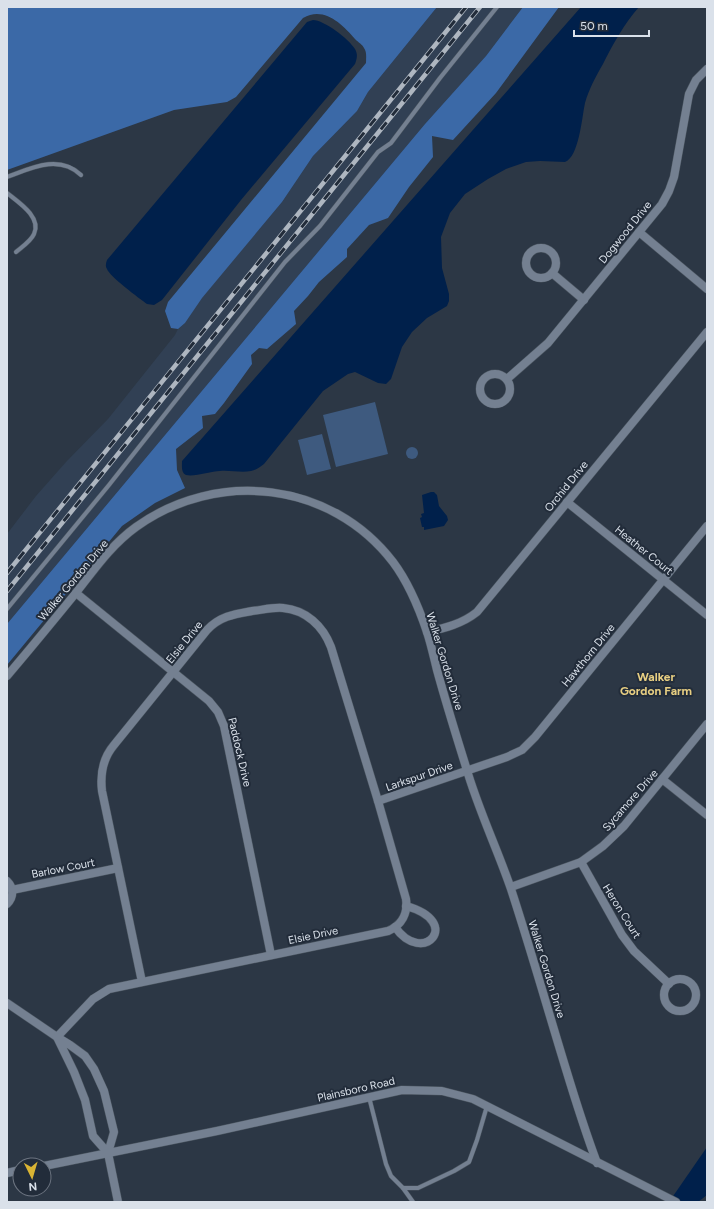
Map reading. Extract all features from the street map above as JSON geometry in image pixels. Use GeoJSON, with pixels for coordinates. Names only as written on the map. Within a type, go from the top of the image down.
{"type":"FeatureCollection","features":[{"type":"Feature","properties":{"kind":"street","name":"Dogwood Drive"},"geometry":{"type":"LineString","coordinates":[[507,380],[546,347],[662,204],[672,184],[689,94],[696,80],[707,69]]}},
{"type":"Feature","properties":{"kind":"street"},"geometry":{"type":"LineString","coordinates":[[639,232],[707,289]]}},
{"type":"Feature","properties":{"kind":"street"},"geometry":{"type":"LineString","coordinates":[[552,273],[584,300]]}},
{"type":"Feature","properties":{"kind":"street","name":"Orchid Drive"},"geometry":{"type":"LineString","coordinates":[[427,632],[457,624],[468,619],[477,612],[707,332]]}},
{"type":"Feature","properties":{"kind":"street","name":"Walker Gordon Drive"},"geometry":{"type":"LineString","coordinates":[[7,676],[109,551],[135,528],[163,511],[204,495],[239,490],[257,490],[304,499],[317,504],[356,525],[387,555],[400,572],[413,597],[427,632],[467,771],[511,887],[582,1120],[597,1163]]}},
{"type":"Feature","properties":{"kind":"street","name":"Heather Court"},"geometry":{"type":"LineString","coordinates":[[568,502],[707,615]]}},
{"type":"Feature","properties":{"kind":"street","name":"Hawthorn Drive"},"geometry":{"type":"LineString","coordinates":[[467,771],[513,755],[529,744],[707,526]]}},
{"type":"Feature","properties":{"kind":"street","name":"Paddock Drive"},"geometry":{"type":"LineString","coordinates":[[76,593],[212,704],[222,719],[271,955]]}},
{"type":"Feature","properties":{"kind":"street","name":"Elsie Drive"},"geometry":{"type":"LineString","coordinates":[[142,982],[102,787],[103,767],[111,748],[209,628],[225,617],[274,608],[292,610],[308,617],[321,628],[330,643],[378,801],[406,899],[406,906]]}},
{"type":"Feature","properties":{"kind":"street","name":"Sycamore Drive"},"geometry":{"type":"LineString","coordinates":[[511,887],[581,862],[614,837],[707,724]]}},
{"type":"Feature","properties":{"kind":"street","name":"Larkspur Drive"},"geometry":{"type":"LineString","coordinates":[[378,801],[467,771]]}},
{"type":"Feature","properties":{"kind":"street"},"geometry":{"type":"LineString","coordinates":[[662,780],[707,815]]}},
{"type":"Feature","properties":{"kind":"street","name":"Heron Court"},"geometry":{"type":"LineString","coordinates":[[581,862],[622,935],[634,951],[669,984]]}},
{"type":"Feature","properties":{"kind":"street","name":"Barlow Court"},"geometry":{"type":"LineString","coordinates":[[12,890],[118,868]]}},
{"type":"Feature","properties":{"kind":"street"},"geometry":{"type":"LineString","coordinates":[[7,881],[12,890],[11,899],[7,904]]}},
{"type":"Feature","properties":{"kind":"street"},"geometry":{"type":"LineString","coordinates":[[406,906],[425,913],[432,919],[436,927],[434,936],[430,940],[425,943],[416,943],[403,936],[395,927],[404,917],[406,906]]}},
{"type":"Feature","properties":{"kind":"street","name":"Elsie Drive"},"geometry":{"type":"LineString","coordinates":[[57,1037],[93,999],[100,993],[113,988],[386,931],[395,927]]}},
{"type":"Feature","properties":{"kind":"street"},"geometry":{"type":"LineString","coordinates":[[7,1003],[70,1045],[84,1056],[94,1069],[106,1097],[114,1132],[108,1153],[118,1202]]}},
{"type":"Feature","properties":{"kind":"street"},"geometry":{"type":"LineString","coordinates":[[57,1037],[82,1091],[88,1110],[93,1136],[108,1153]]}},
{"type":"Feature","properties":{"kind":"street","name":"Plainsboro Road"},"geometry":{"type":"LineString","coordinates":[[52,1164],[314,1110],[369,1096],[402,1090],[430,1090],[457,1094],[487,1105],[597,1163],[673,1200]]}},
{"type":"Feature","properties":{"kind":"lane"},"geometry":{"type":"LineString","coordinates":[[7,609],[118,473],[285,262],[320,226],[378,152],[391,142],[497,7]]}},
{"type":"Feature","properties":{"kind":"lane"},"geometry":{"type":"LineString","coordinates":[[7,177],[30,168],[50,164],[68,166],[81,175]]}},
{"type":"Feature","properties":{"kind":"lane"},"geometry":{"type":"LineString","coordinates":[[7,193],[29,212],[35,225],[35,233],[33,237],[16,252]]}},
{"type":"Feature","properties":{"kind":"lane"},"geometry":{"type":"LineString","coordinates":[[369,1096],[386,1164],[391,1176],[403,1188],[413,1202]]}},
{"type":"Feature","properties":{"kind":"lane"},"geometry":{"type":"LineString","coordinates":[[403,1188],[418,1188],[454,1171],[469,1162],[487,1105]]}},
{"type":"Feature","properties":{"kind":"shaded area"},"geometry":{"type":"Polygon","coordinates":[[[7,7],[437,7],[368,92],[357,111],[313,156],[282,202],[202,298],[185,323],[178,329],[171,328],[165,311],[168,302],[366,63],[366,55],[363,46],[332,18],[318,14],[311,15],[303,18],[236,97],[227,102],[174,110],[7,170],[7,7]]]}},
{"type":"Feature","properties":{"kind":"shaded area"},"geometry":{"type":"Polygon","coordinates":[[[437,7],[523,7],[486,56],[425,124],[7,624],[7,534],[36,496],[66,462],[108,419],[175,335],[178,329],[185,323],[201,298],[282,202],[313,156],[357,111],[368,92],[437,7]]]}},
{"type":"Feature","properties":{"kind":"shaded area"},"geometry":{"type":"Polygon","coordinates":[[[523,7],[559,7],[496,93],[453,140],[432,136],[433,157],[409,187],[388,218],[369,225],[347,249],[347,257],[319,282],[294,311],[296,324],[267,349],[259,348],[251,355],[252,364],[224,403],[215,414],[202,416],[203,428],[176,449],[177,470],[185,488],[155,503],[122,526],[7,665],[7,624],[425,124],[486,56],[523,7]]]}},
{"type":"Feature","properties":{"kind":"shaded area"},"geometry":{"type":"Polygon","coordinates":[[[581,7],[639,7],[619,34],[591,88],[585,103],[579,136],[574,153],[570,159],[565,162],[526,162],[506,169],[465,194],[450,213],[441,237],[442,268],[449,294],[447,306],[427,318],[412,332],[402,347],[391,379],[386,384],[378,383],[355,372],[348,374],[323,391],[264,464],[253,471],[216,471],[194,475],[184,474],[182,469],[182,461],[581,7]]]}},
{"type":"Feature","properties":{"kind":"shaded area"},"geometry":{"type":"Polygon","coordinates":[[[313,20],[330,27],[342,35],[352,45],[357,53],[355,64],[241,200],[162,300],[154,305],[147,304],[109,273],[106,267],[107,260],[307,22],[313,20]]]}},
{"type":"Feature","properties":{"kind":"shaded area"},"geometry":{"type":"Polygon","coordinates":[[[375,402],[388,454],[336,467],[323,415],[375,402]]]}},
{"type":"Feature","properties":{"kind":"shaded area"},"geometry":{"type":"Polygon","coordinates":[[[322,434],[331,469],[307,475],[298,440],[322,434]]]}},
{"type":"Feature","properties":{"kind":"shaded area"},"geometry":{"type":"Polygon","coordinates":[[[414,447],[417,448],[417,458],[410,459],[407,458],[406,451],[407,448],[414,447]]]}},
{"type":"Feature","properties":{"kind":"shaded area"},"geometry":{"type":"Polygon","coordinates":[[[434,492],[437,495],[439,506],[447,516],[448,520],[444,526],[424,530],[420,518],[422,517],[421,514],[424,513],[422,495],[434,492]]]}},
{"type":"Feature","properties":{"kind":"shaded area"},"geometry":{"type":"Polygon","coordinates":[[[707,1147],[707,1195],[698,1202],[669,1202],[707,1147]]]}},
{"type":"Feature","properties":{"kind":"railway"},"geometry":{"type":"LineString","coordinates":[[7,573],[466,7]]}},
{"type":"Feature","properties":{"kind":"railway"},"geometry":{"type":"LineString","coordinates":[[7,591],[480,7]]}},
{"type":"Feature","properties":{"kind":"district","name":"Walker Gordon Farm"},"geometry":{"type":"Point","coordinates":[656,684]}}]}
